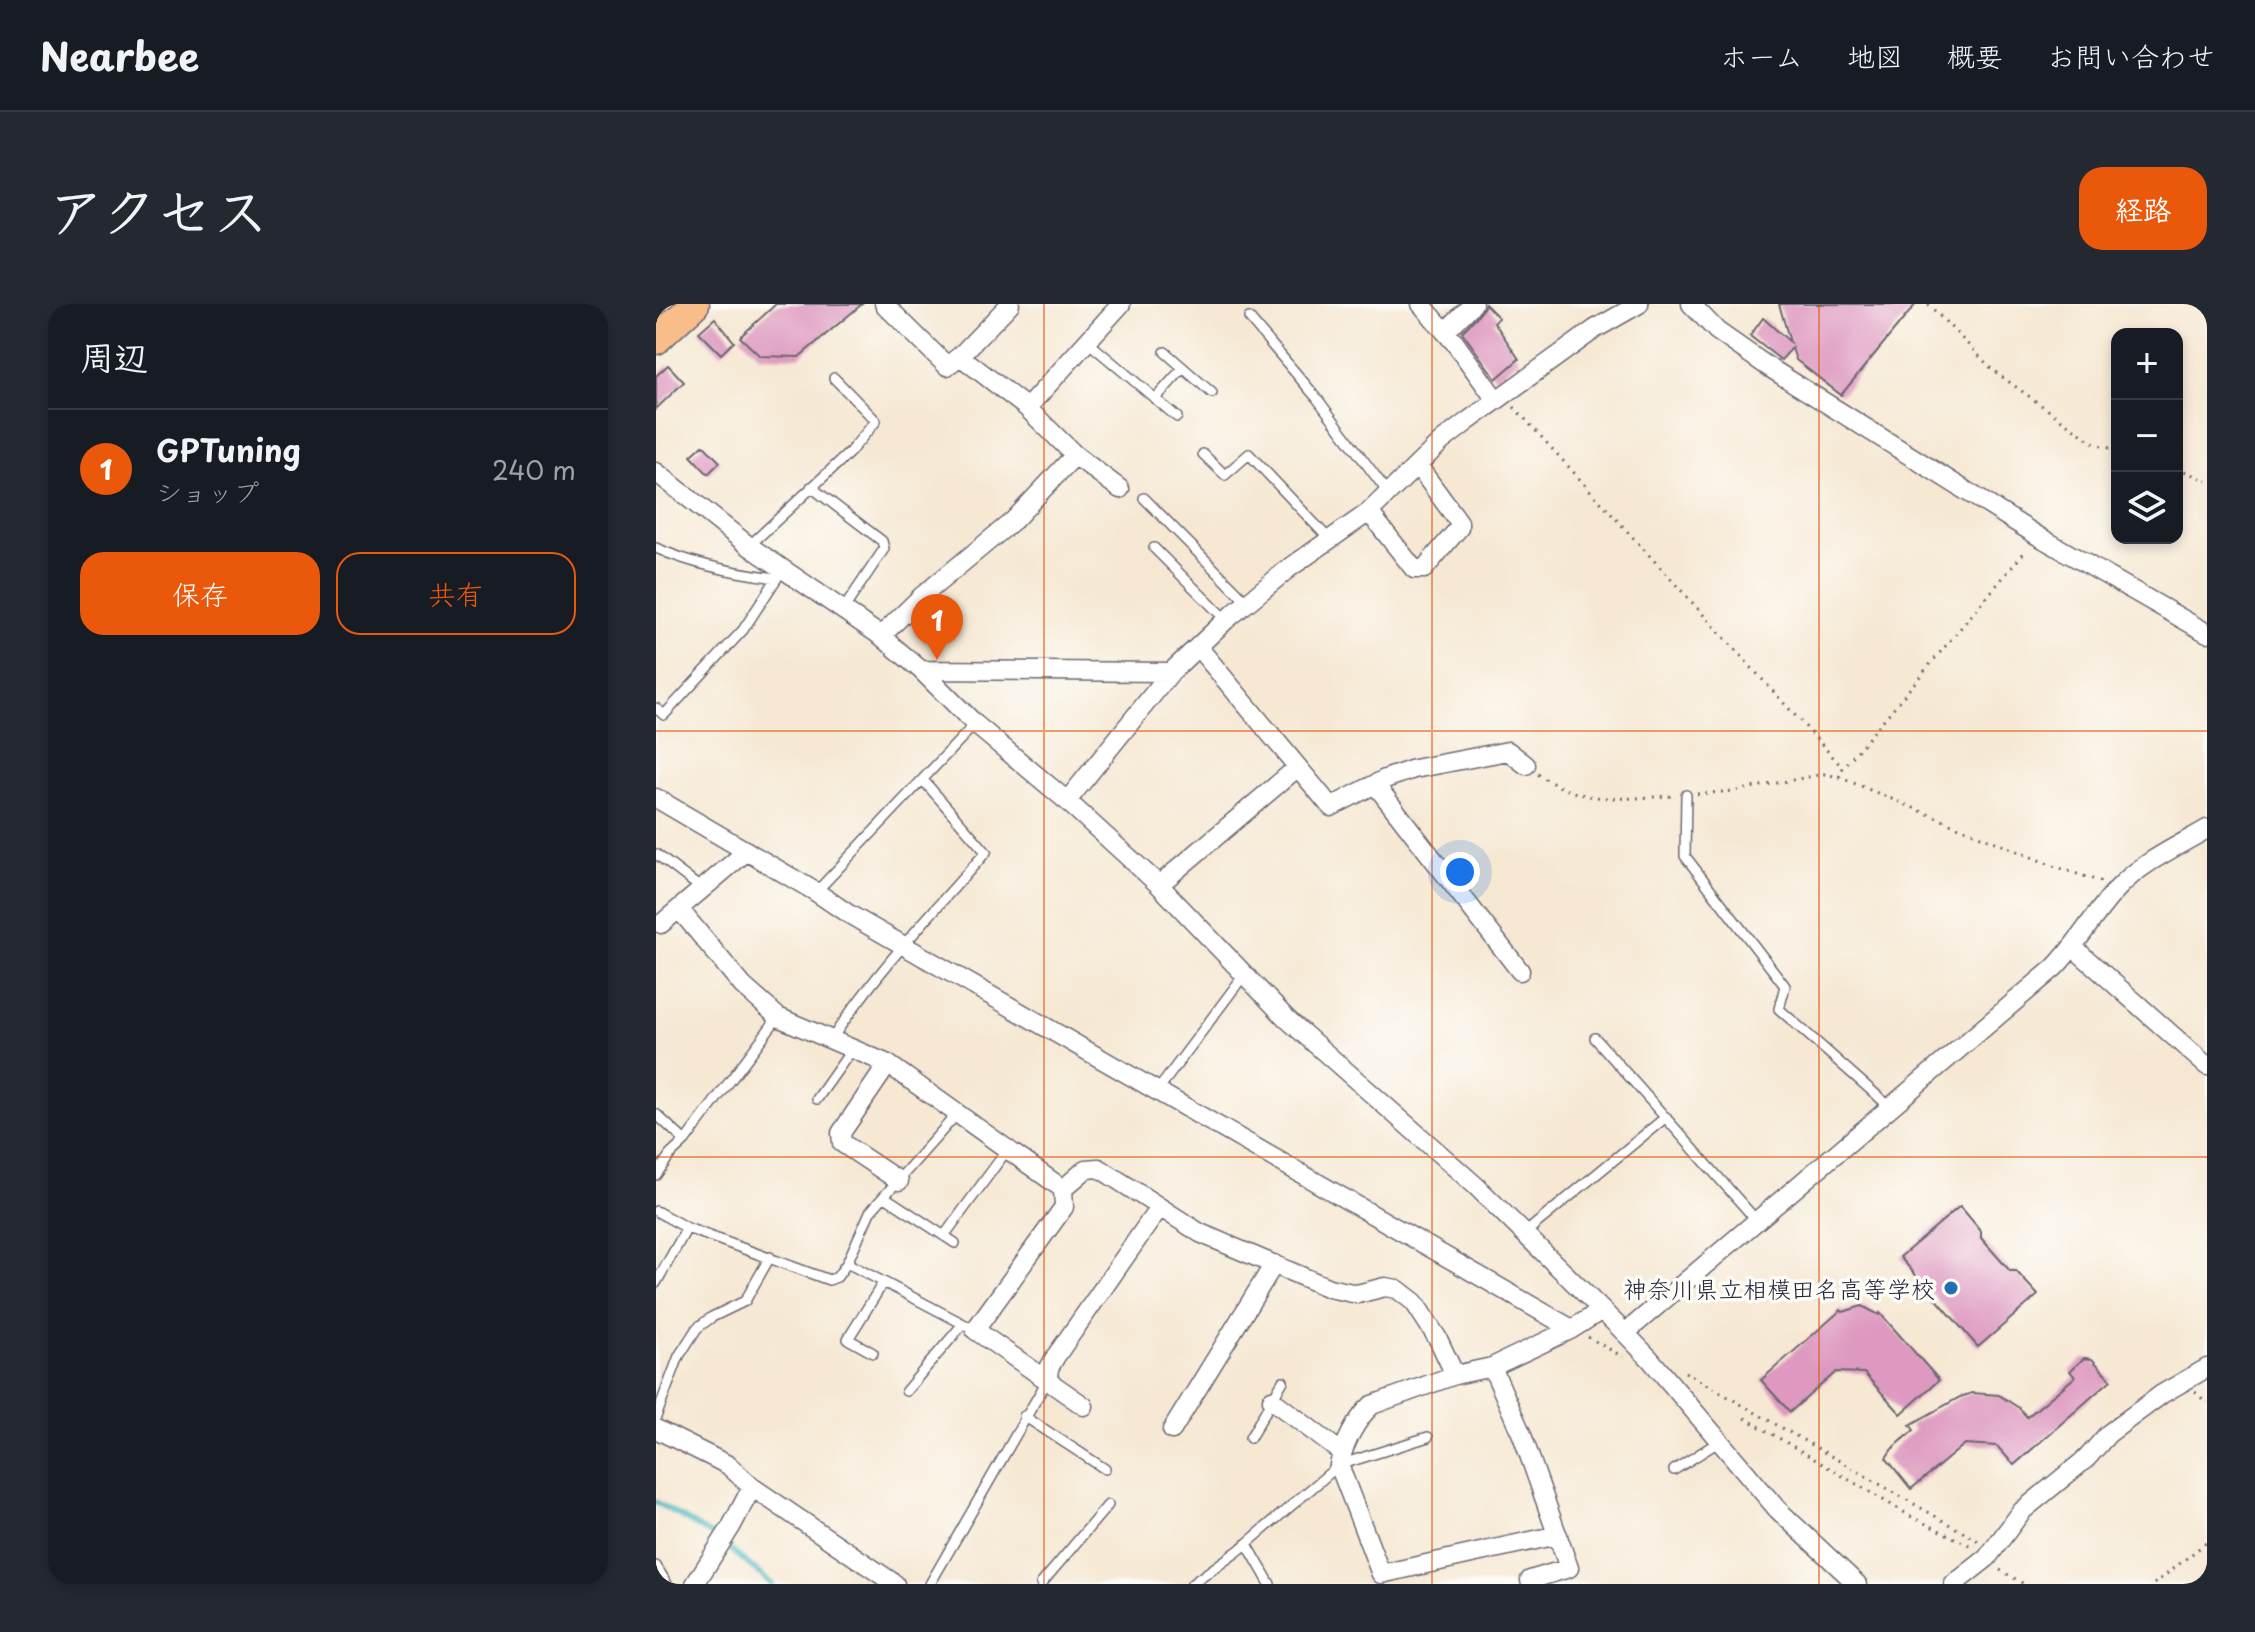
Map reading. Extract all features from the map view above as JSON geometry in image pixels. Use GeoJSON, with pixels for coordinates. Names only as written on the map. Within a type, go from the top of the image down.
{"type":"FeatureCollection","features":[{"type":"Feature","properties":{"kind":"main road"},"geometry":{"type":"LineString","coordinates":[[656,340],[695,304]]}},
{"type":"Feature","properties":{"kind":"street"},"geometry":{"type":"LineString","coordinates":[[884,304],[947,366],[1010,304]]}},
{"type":"Feature","properties":{"kind":"street"},"geometry":{"type":"LineString","coordinates":[[1027,408],[1121,304]]}},
{"type":"Feature","properties":{"kind":"street"},"geometry":{"type":"LineString","coordinates":[[1421,304],[1499,397]]}},
{"type":"Feature","properties":{"kind":"street"},"geometry":{"type":"LineString","coordinates":[[1445,332],[1473,304]]}},
{"type":"Feature","properties":{"kind":"street"},"geometry":{"type":"LineString","coordinates":[[1067,801],[1171,672],[1226,620],[1329,539],[1369,512],[1442,441],[1499,397],[1595,329],[1639,304]]}},
{"type":"Feature","properties":{"kind":"street"},"geometry":{"type":"LineString","coordinates":[[1691,304],[1717,331],[1767,366],[2038,536],[2207,633]]}},
{"type":"Feature","properties":{"kind":"street"},"geometry":{"type":"LineString","coordinates":[[960,356],[1027,408],[1075,455],[1120,489]]}},
{"type":"Feature","properties":{"kind":"street"},"geometry":{"type":"LineString","coordinates":[[881,636],[922,596],[1014,520],[1075,455]]}},
{"type":"Feature","properties":{"kind":"street"},"geometry":{"type":"LineString","coordinates":[[1369,512],[1414,569],[1424,569],[1459,528],[1459,522],[1418,466]]}},
{"type":"Feature","properties":{"kind":"street"},"geometry":{"type":"LineString","coordinates":[[656,472],[780,573],[881,636],[921,670],[975,724],[1067,801],[1159,885],[1287,1019],[1411,1126],[1625,1333],[1777,1509],[1857,1584]]}},
{"type":"Feature","properties":{"kind":"street"},"geometry":{"type":"LineString","coordinates":[[1198,647],[1331,807],[1375,784],[1414,769],[1508,751],[1526,765]]}},
{"type":"Feature","properties":{"kind":"street"},"geometry":{"type":"LineString","coordinates":[[921,670],[1171,672]]}},
{"type":"Feature","properties":{"kind":"street"},"geometry":{"type":"LineString","coordinates":[[1159,885],[1298,767]]}},
{"type":"Feature","properties":{"kind":"street"},"geometry":{"type":"LineString","coordinates":[[1375,784],[1520,971]]}},
{"type":"Feature","properties":{"kind":"street"},"geometry":{"type":"LineString","coordinates":[[656,798],[847,913],[1572,1329]]}},
{"type":"Feature","properties":{"kind":"street"},"geometry":{"type":"LineString","coordinates":[[1625,1333],[2054,968],[2074,948],[2119,887],[2136,872],[2207,829]]}},
{"type":"Feature","properties":{"kind":"street"},"geometry":{"type":"LineString","coordinates":[[658,924],[747,851]]}},
{"type":"Feature","properties":{"kind":"street"},"geometry":{"type":"LineString","coordinates":[[679,909],[743,986],[778,1017],[888,1064],[1063,1189]]}},
{"type":"Feature","properties":{"kind":"street"},"geometry":{"type":"LineString","coordinates":[[2074,948],[2207,1066]]}},
{"type":"Feature","properties":{"kind":"street"},"geometry":{"type":"LineString","coordinates":[[888,1064],[841,1133],[842,1143],[899,1181]]}},
{"type":"Feature","properties":{"kind":"street"},"geometry":{"type":"LineString","coordinates":[[1063,1189],[1086,1169],[1099,1168],[1200,1233],[1329,1288],[1357,1294],[1385,1287],[1397,1289],[1414,1302],[1438,1339],[1455,1375]]}},
{"type":"Feature","properties":{"kind":"street"},"geometry":{"type":"LineString","coordinates":[[1063,1189],[1064,1207],[969,1327],[1084,1406]]}},
{"type":"Feature","properties":{"kind":"street"},"geometry":{"type":"LineString","coordinates":[[1048,1379],[1049,1368],[1056,1356],[1159,1208]]}},
{"type":"Feature","properties":{"kind":"street"},"geometry":{"type":"LineString","coordinates":[[1172,1430],[1274,1264]]}},
{"type":"Feature","properties":{"kind":"street"},"geometry":{"type":"LineString","coordinates":[[1340,1459],[1363,1413],[1372,1405],[1455,1375],[1492,1367],[1572,1329],[1602,1310]]}},
{"type":"Feature","properties":{"kind":"street"},"geometry":{"type":"LineString","coordinates":[[1492,1367],[1522,1435],[1569,1568],[1530,1580],[1531,1584]]}},
{"type":"Feature","properties":{"kind":"street"},"geometry":{"type":"LineString","coordinates":[[1954,1584],[1990,1554],[2022,1511],[2087,1458],[2108,1434],[2162,1394],[2207,1368]]}},
{"type":"Feature","properties":{"kind":"street"},"geometry":{"type":"LineString","coordinates":[[1272,1400],[1340,1459],[1381,1574],[1558,1535]]}},
{"type":"Feature","properties":{"kind":"street"},"geometry":{"type":"LineString","coordinates":[[656,1429],[728,1465],[752,1487],[895,1584]]}},
{"type":"Feature","properties":{"kind":"street"},"geometry":{"type":"LineString","coordinates":[[695,1584],[752,1487]]}},
{"type":"Feature","properties":{"kind":"lane"},"geometry":{"type":"LineString","coordinates":[[1249,318],[1316,397],[1389,494]]}},
{"type":"Feature","properties":{"kind":"lane"},"geometry":{"type":"LineString","coordinates":[[1088,342],[1177,417]]}},
{"type":"Feature","properties":{"kind":"lane"},"geometry":{"type":"LineString","coordinates":[[1165,352],[1212,393]]}},
{"type":"Feature","properties":{"kind":"lane"},"geometry":{"type":"LineString","coordinates":[[1155,399],[1183,368]]}},
{"type":"Feature","properties":{"kind":"lane"},"geometry":{"type":"LineString","coordinates":[[749,546],[849,453],[876,421],[834,378]]}},
{"type":"Feature","properties":{"kind":"lane"},"geometry":{"type":"LineString","coordinates":[[1203,454],[1225,475],[1249,454],[1329,539]]}},
{"type":"Feature","properties":{"kind":"lane"},"geometry":{"type":"LineString","coordinates":[[811,487],[882,541],[884,549],[843,610]]}},
{"type":"Feature","properties":{"kind":"lane"},"geometry":{"type":"LineString","coordinates":[[1144,498],[1247,602]]}},
{"type":"Feature","properties":{"kind":"lane"},"geometry":{"type":"LineString","coordinates":[[656,548],[715,569],[780,573],[753,618],[724,651],[664,715],[656,708]]}},
{"type":"Feature","properties":{"kind":"lane"},"geometry":{"type":"LineString","coordinates":[[1154,548],[1226,620]]}},
{"type":"Feature","properties":{"kind":"lane"},"geometry":{"type":"LineString","coordinates":[[816,892],[975,724]]}},
{"type":"Feature","properties":{"kind":"lane"},"geometry":{"type":"LineString","coordinates":[[831,1040],[903,945],[986,852],[923,780]]}},
{"type":"Feature","properties":{"kind":"lane"},"geometry":{"type":"LineString","coordinates":[[1686,795],[1685,856],[1785,986],[1779,1009],[1890,1107]]}},
{"type":"Feature","properties":{"kind":"lane"},"geometry":{"type":"LineString","coordinates":[[656,854],[702,889]]}},
{"type":"Feature","properties":{"kind":"lane"},"geometry":{"type":"LineString","coordinates":[[1158,1090],[1244,975]]}},
{"type":"Feature","properties":{"kind":"lane"},"geometry":{"type":"LineString","coordinates":[[656,1175],[778,1017]]}},
{"type":"Feature","properties":{"kind":"lane"},"geometry":{"type":"LineString","coordinates":[[1595,1038],[1757,1221]]}},
{"type":"Feature","properties":{"kind":"lane"},"geometry":{"type":"LineString","coordinates":[[817,1099],[853,1048]]}},
{"type":"Feature","properties":{"kind":"lane"},"geometry":{"type":"LineString","coordinates":[[656,1114],[685,1141]]}},
{"type":"Feature","properties":{"kind":"lane"},"geometry":{"type":"LineString","coordinates":[[656,1211],[687,1228],[829,1280],[837,1277],[847,1263],[863,1223],[956,1115]]}},
{"type":"Feature","properties":{"kind":"lane"},"geometry":{"type":"LineString","coordinates":[[1525,1233],[1666,1117]]}},
{"type":"Feature","properties":{"kind":"lane"},"geometry":{"type":"LineString","coordinates":[[944,1236],[1007,1150]]}},
{"type":"Feature","properties":{"kind":"lane"},"geometry":{"type":"LineString","coordinates":[[885,1197],[955,1243]]}},
{"type":"Feature","properties":{"kind":"lane"},"geometry":{"type":"LineString","coordinates":[[656,1283],[687,1228]]}},
{"type":"Feature","properties":{"kind":"lane"},"geometry":{"type":"LineString","coordinates":[[656,1417],[679,1356],[697,1328],[745,1301],[770,1257]]}},
{"type":"Feature","properties":{"kind":"lane"},"geometry":{"type":"LineString","coordinates":[[847,1263],[969,1327],[906,1391]]}},
{"type":"Feature","properties":{"kind":"lane"},"geometry":{"type":"LineString","coordinates":[[873,1353],[848,1339],[883,1283]]}},
{"type":"Feature","properties":{"kind":"lane"},"geometry":{"type":"LineString","coordinates":[[930,1584],[1048,1379]]}},
{"type":"Feature","properties":{"kind":"lane"},"geometry":{"type":"LineString","coordinates":[[1250,1438],[1283,1381]]}},
{"type":"Feature","properties":{"kind":"lane"},"geometry":{"type":"LineString","coordinates":[[1024,1416],[1105,1469]]}},
{"type":"Feature","properties":{"kind":"lane"},"geometry":{"type":"LineString","coordinates":[[1192,1584],[1247,1544],[1340,1459],[1428,1437]]}},
{"type":"Feature","properties":{"kind":"lane"},"geometry":{"type":"LineString","coordinates":[[1674,1470],[1720,1441]]}},
{"type":"Feature","properties":{"kind":"lane"},"geometry":{"type":"LineString","coordinates":[[1041,1584],[1108,1505]]}},
{"type":"Feature","properties":{"kind":"lane"},"geometry":{"type":"LineString","coordinates":[[1247,1544],[1270,1584]]}},
{"type":"Feature","properties":{"kind":"lane"},"geometry":{"type":"LineString","coordinates":[[656,1566],[667,1584]]}},
{"type":"Feature","properties":{"kind":"path"},"geometry":{"type":"LineString","coordinates":[[1928,304],[1994,371],[2095,444],[2111,448]]}},
{"type":"Feature","properties":{"kind":"path"},"geometry":{"type":"LineString","coordinates":[[1499,397],[1843,768]]}},
{"type":"Feature","properties":{"kind":"path"},"geometry":{"type":"LineString","coordinates":[[2183,471],[2207,481]]}},
{"type":"Feature","properties":{"kind":"path"},"geometry":{"type":"LineString","coordinates":[[1839,777],[1843,768],[2038,536]]}},
{"type":"Feature","properties":{"kind":"path"},"geometry":{"type":"LineString","coordinates":[[1526,765],[1561,789],[1606,800],[1735,791],[1824,774],[1839,777],[2040,861],[2119,887]]}},
{"type":"Feature","properties":{"kind":"path"},"geometry":{"type":"LineString","coordinates":[[1572,1329],[1626,1359]]}},
{"type":"Feature","properties":{"kind":"path"},"geometry":{"type":"LineString","coordinates":[[1675,1366],[1990,1554],[2000,1570],[2024,1584]]}},
{"type":"Feature","properties":{"kind":"path"},"geometry":{"type":"LineString","coordinates":[[1745,1418],[1912,1517],[1990,1554]]}},
{"type":"Feature","properties":{"kind":"path"},"geometry":{"type":"LineString","coordinates":[[2154,1584],[2207,1542]]}},
{"type":"Feature","properties":{"kind":"building"},"geometry":{"type":"Polygon","coordinates":[[[776,304],[862,304],[799,357],[760,356],[740,337],[776,304]]]}},
{"type":"Feature","properties":{"kind":"building"},"geometry":{"type":"Polygon","coordinates":[[[1485,304],[1499,318],[1494,322],[1519,359],[1496,379],[1462,332],[1485,304]]]}},
{"type":"Feature","properties":{"kind":"building"},"geometry":{"type":"Polygon","coordinates":[[[1779,304],[1916,304],[1841,395],[1796,360],[1792,348],[1781,360],[1750,336],[1763,318],[1790,342],[1779,304]]]}},
{"type":"Feature","properties":{"kind":"building"},"geometry":{"type":"Polygon","coordinates":[[[715,318],[734,342],[721,354],[699,332],[715,318]]]}},
{"type":"Feature","properties":{"kind":"building"},"geometry":{"type":"Polygon","coordinates":[[[668,365],[684,382],[656,409],[656,376],[668,365]]]}},
{"type":"Feature","properties":{"kind":"building"},"geometry":{"type":"Polygon","coordinates":[[[703,445],[720,462],[708,474],[691,456],[703,445]]]}},
{"type":"Feature","properties":{"kind":"building"},"geometry":{"type":"Polygon","coordinates":[[[1960,1206],[1981,1231],[1981,1238],[2010,1271],[2016,1271],[2038,1295],[1978,1347],[1900,1257],[1960,1206]]]}},
{"type":"Feature","properties":{"kind":"building"},"geometry":{"type":"Polygon","coordinates":[[[1862,1306],[1880,1313],[1939,1380],[1901,1414],[1864,1373],[1836,1372],[1790,1412],[1761,1380],[1841,1310],[1862,1306]]]}},
{"type":"Feature","properties":{"kind":"building"},"geometry":{"type":"Polygon","coordinates":[[[2084,1358],[2092,1359],[2111,1380],[2014,1465],[1997,1446],[1965,1444],[1911,1489],[1886,1458],[1914,1430],[1910,1425],[1972,1393],[1999,1395],[2027,1417],[2075,1377],[2070,1371],[2084,1358]]]}},
{"type":"Feature","properties":{"kind":"waterway"},"geometry":{"type":"LineString","coordinates":[[656,1502],[717,1538]]}},
{"type":"Feature","properties":{"kind":"waterway"},"geometry":{"type":"LineString","coordinates":[[725,1545],[772,1584]]}},
{"type":"Feature","properties":{"kind":"place","name":"GPTuning"},"geometry":{"type":"Point","coordinates":[937,660]}},
{"type":"Feature","properties":{"kind":"place","name":"神奈川県立相模田名高等学校"},"geometry":{"type":"Point","coordinates":[1951,1288]}}]}
